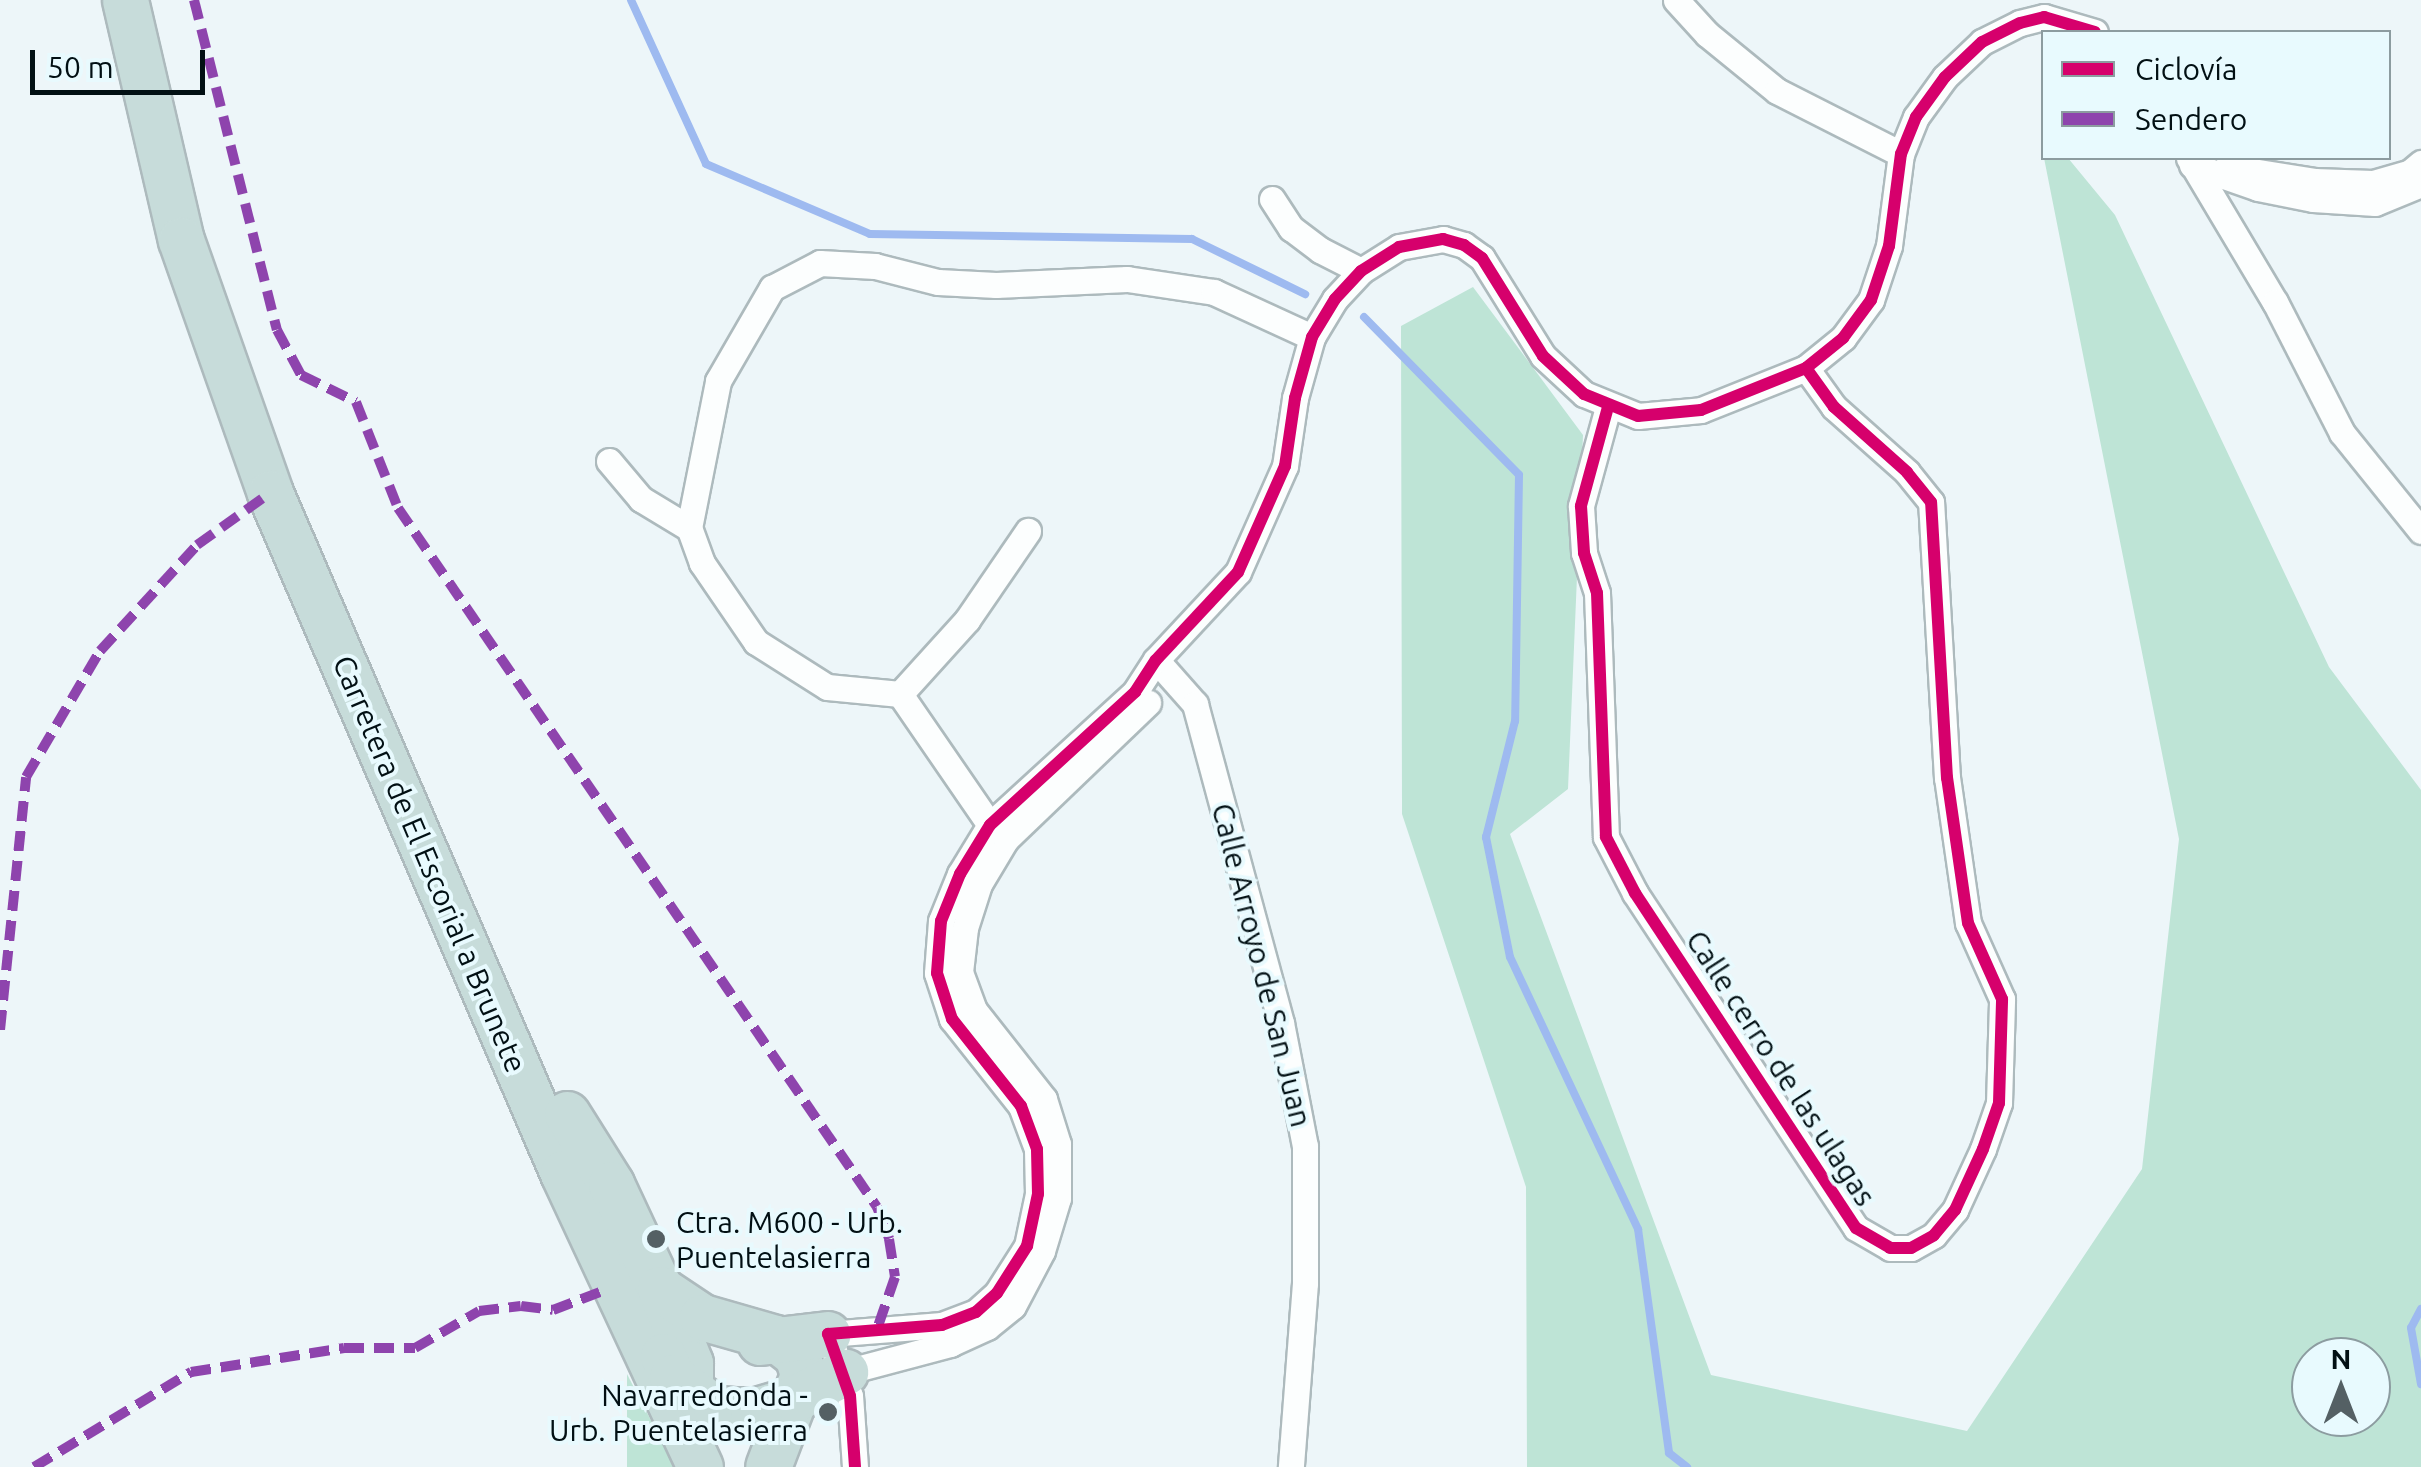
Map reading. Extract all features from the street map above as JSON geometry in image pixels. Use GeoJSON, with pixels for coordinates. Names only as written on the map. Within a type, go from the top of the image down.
{"type":"FeatureCollection","features":[{"type":"Feature","properties":{"kind":"highway"},"geometry":{"type":"LineString","coordinates":[[125,0],[192,274],[264,476],[335,644]]}},
{"type":"Feature","properties":{"kind":"highway","name":"Carretera de El Escorial a Brunete"},"geometry":{"type":"LineString","coordinates":[[335,644],[441,848],[729,1467]]}},
{"type":"Feature","properties":{"kind":"highway","name":"Carretera de El Escorial a Brunete"},"geometry":{"type":"LineString","coordinates":[[335,644],[563,1172],[700,1467]]}},
{"type":"Feature","properties":{"kind":"highway"},"geometry":{"type":"LineString","coordinates":[[567,1114],[611,1184],[660,1289],[690,1362],[688,1412],[714,1467]]}},
{"type":"Feature","properties":{"kind":"highway"},"geometry":{"type":"LineString","coordinates":[[563,1172],[576,1178],[672,1376],[716,1409],[752,1410],[794,1399],[836,1353],[702,1317],[660,1289]]}},
{"type":"Feature","properties":{"kind":"highway"},"geometry":{"type":"LineString","coordinates":[[690,1388],[712,1359],[775,1338]]}},
{"type":"Feature","properties":{"kind":"highway"},"geometry":{"type":"LineString","coordinates":[[768,1467],[803,1375],[797,1355],[775,1338]]}},
{"type":"Feature","properties":{"kind":"street"},"geometry":{"type":"LineString","coordinates":[[1676,0],[1707,34],[1778,91],[1901,154]]}},
{"type":"Feature","properties":{"kind":"street"},"geometry":{"type":"LineString","coordinates":[[836,1353],[976,1312],[997,1293],[1027,1246],[1038,1194],[1037,1149],[1020,1106],[952,1019],[937,973],[942,921],[960,874],[998,832],[1148,703],[1156,660],[1238,572],[1285,466],[1295,398],[1312,337],[1335,299],[1361,271],[1399,247],[1423,240],[1464,245],[1482,258],[1543,356],[1566,381],[1608,408],[1638,416],[1701,410],[1806,368],[1843,338],[1871,300],[1890,246],[1901,154],[1926,104],[1982,42],[2044,16],[2089,30]]}},
{"type":"Feature","properties":{"kind":"street"},"geometry":{"type":"LineString","coordinates":[[2191,161],[2314,181],[2373,184],[2409,173],[2421,163]]}},
{"type":"Feature","properties":{"kind":"street"},"geometry":{"type":"LineString","coordinates":[[2191,161],[2258,188],[2313,199],[2375,203],[2421,184]]}},
{"type":"Feature","properties":{"kind":"street"},"geometry":{"type":"LineString","coordinates":[[2191,161],[2275,302],[2342,433],[2421,530]]}},
{"type":"Feature","properties":{"kind":"street"},"geometry":{"type":"LineString","coordinates":[[1272,199],[1291,228],[1320,250],[1361,271]]}},
{"type":"Feature","properties":{"kind":"street"},"geometry":{"type":"LineString","coordinates":[[998,832],[900,694],[826,687],[756,642],[702,563],[689,528],[718,381],[772,288],[820,263],[874,266],[938,282],[1060,285],[1128,279],[1214,292],[1312,337]]}},
{"type":"Feature","properties":{"kind":"street","name":"Calle cerro de las ulagas"},"geometry":{"type":"LineString","coordinates":[[1608,408],[1581,506],[1584,553],[1596,593],[1606,837],[1635,893],[1856,1228],[1890,1248],[1910,1248],[1934,1236],[1955,1210],[1982,1150],[1999,1103],[2002,999],[1968,923],[1947,778],[1932,502],[1907,472],[1834,407],[1806,368]]}},
{"type":"Feature","properties":{"kind":"street"},"geometry":{"type":"LineString","coordinates":[[609,461],[641,499],[689,528]]}},
{"type":"Feature","properties":{"kind":"street"},"geometry":{"type":"LineString","coordinates":[[900,694],[968,620],[1028,531]]}},
{"type":"Feature","properties":{"kind":"street","name":"Calle Arroyo de San Juan"},"geometry":{"type":"LineString","coordinates":[[1156,660],[1195,704],[1282,1023],[1305,1146],[1304,1300],[1290,1467]]}},
{"type":"Feature","properties":{"kind":"street"},"geometry":{"type":"LineString","coordinates":[[836,1353],[950,1344],[988,1327],[1014,1306],[1042,1251],[1058,1198],[1058,1144],[1044,1100],[974,1010],[960,972],[965,928],[998,832]]}},
{"type":"Feature","properties":{"kind":"street"},"geometry":{"type":"LineString","coordinates":[[836,1353],[855,1467]]}},
{"type":"Feature","properties":{"kind":"green space"},"geometry":{"type":"Polygon","coordinates":[[[2044,160],[2070,160],[2115,215],[2329,667],[2421,790],[2421,1467],[1527,1467],[1526,1187],[1402,814],[1401,326],[1473,287],[1583,435],[1568,789],[1510,834],[1711,1375],[1967,1431],[2142,1169],[2179,839],[2044,160]]]}},
{"type":"Feature","properties":{"kind":"green space"},"geometry":{"type":"Polygon","coordinates":[[[627,1374],[675,1467],[627,1467],[627,1374]]]}},
{"type":"Feature","properties":{"kind":"waterway"},"geometry":{"type":"LineString","coordinates":[[631,0],[706,164],[870,234],[1192,239],[1305,294]]}},
{"type":"Feature","properties":{"kind":"waterway"},"geometry":{"type":"LineString","coordinates":[[1364,317],[1519,475],[1515,721],[1486,837],[1510,957],[1638,1229],[1669,1453],[1687,1467]]}},
{"type":"Feature","properties":{"kind":"waterway"},"geometry":{"type":"LineString","coordinates":[[2421,1309],[2411,1328],[2421,1384]]}},
{"type":"Feature","properties":{"kind":"marked path"},"geometry":{"type":"LineString","coordinates":[[194,0],[277,330],[301,375],[356,402],[398,508],[877,1207],[889,1239],[895,1277],[876,1332]]}},
{"type":"Feature","properties":{"kind":"marked path"},"geometry":{"type":"LineString","coordinates":[[0,1030],[26,777],[100,651],[197,545],[270,493]]}},
{"type":"Feature","properties":{"kind":"marked path"},"geometry":{"type":"LineString","coordinates":[[34,1467],[191,1372],[344,1348],[415,1348],[479,1311],[521,1306],[553,1310],[600,1292]]}},
{"type":"Feature","properties":{"kind":"cycle path"},"geometry":{"type":"LineString","coordinates":[[855,1467],[850,1396],[828,1334],[942,1325],[976,1312],[997,1293],[1027,1246],[1038,1194],[1037,1149],[1021,1106],[952,1019],[937,973],[941,921],[960,874],[990,825],[1135,692],[1156,660],[1238,572],[1285,466],[1295,398],[1312,337],[1335,299],[1361,271],[1399,247],[1443,239],[1464,245],[1482,258],[1543,356],[1584,394],[1638,416],[1701,410],[1806,368],[1843,338],[1871,300],[1889,246],[1901,154],[1916,117],[1945,77],[1982,42],[2020,23],[2044,17],[2088,30]]}},
{"type":"Feature","properties":{"kind":"cycle path"},"geometry":{"type":"LineString","coordinates":[[1608,407],[1581,506],[1584,553],[1597,593],[1606,837],[1635,893],[1856,1228],[1890,1248],[1911,1248],[1934,1235],[1955,1210],[1983,1149],[1999,1103],[2002,999],[1968,923],[1947,778],[1931,502],[1907,472],[1834,407],[1806,368]]}},
{"type":"Feature","properties":{"kind":"place","name":"Ctra. M600 - Urb. Puentelasierra"},"geometry":{"type":"Point","coordinates":[656,1239]}},
{"type":"Feature","properties":{"kind":"place","name":"Navarredonda - Urb. Puentelasierra"},"geometry":{"type":"Point","coordinates":[828,1412]}}]}
